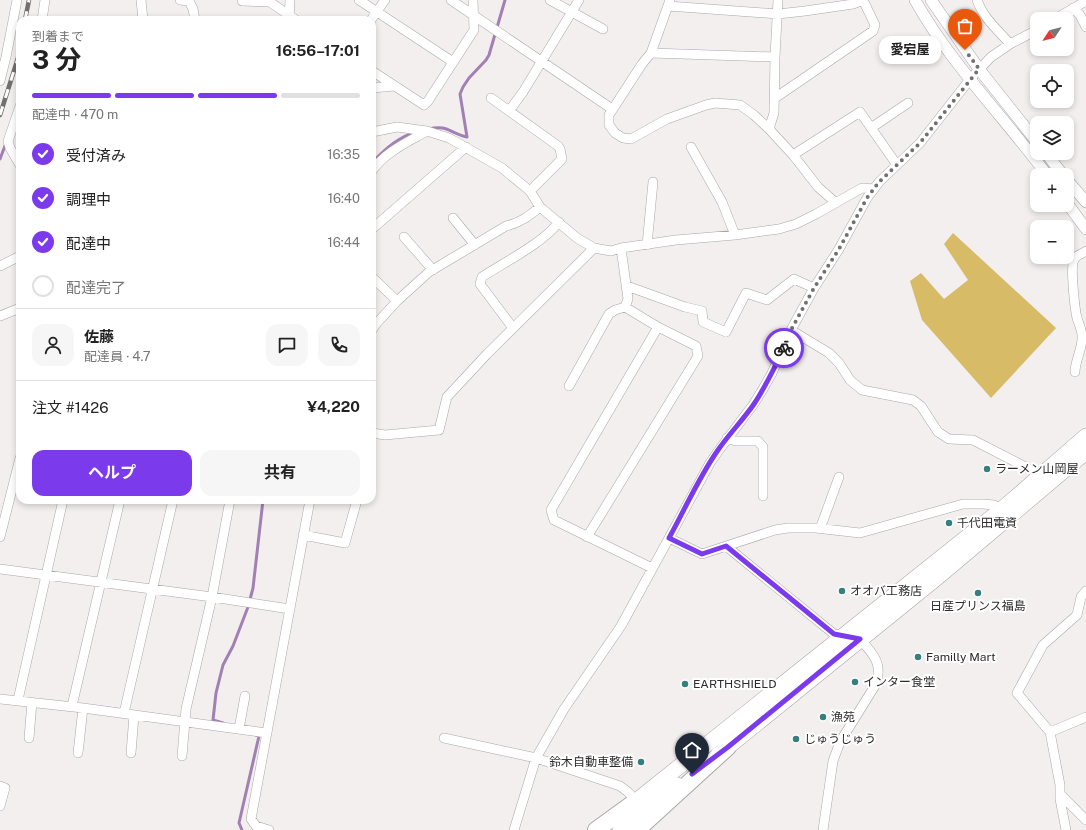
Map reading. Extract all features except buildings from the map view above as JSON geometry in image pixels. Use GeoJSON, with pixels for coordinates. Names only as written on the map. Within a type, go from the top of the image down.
{"type":"FeatureCollection","features":[{"type":"Feature","properties":{"kind":"highway"},"geometry":{"type":"LineString","coordinates":[[601,830],[1002,509],[1086,436]]}},
{"type":"Feature","properties":{"kind":"highway"},"geometry":{"type":"LineString","coordinates":[[620,830],[728,747],[938,577],[1086,452]]}},
{"type":"Feature","properties":{"kind":"highway"},"geometry":{"type":"LineString","coordinates":[[637,830],[728,747]]}},
{"type":"Feature","properties":{"kind":"highway"},"geometry":{"type":"LineString","coordinates":[[596,830],[636,801]]}},
{"type":"Feature","properties":{"kind":"street"},"geometry":{"type":"LineString","coordinates":[[0,80],[17,0]]}},
{"type":"Feature","properties":{"kind":"street"},"geometry":{"type":"LineString","coordinates":[[43,16],[46,0]]}},
{"type":"Feature","properties":{"kind":"street"},"geometry":{"type":"LineString","coordinates":[[141,0],[143,16]]}},
{"type":"Feature","properties":{"kind":"street"},"geometry":{"type":"LineString","coordinates":[[180,0],[189,1],[193,9],[194,16]]}},
{"type":"Feature","properties":{"kind":"street"},"geometry":{"type":"LineString","coordinates":[[290,0],[292,16]]}},
{"type":"Feature","properties":{"kind":"street"},"geometry":{"type":"LineString","coordinates":[[359,0],[453,62]]}},
{"type":"Feature","properties":{"kind":"street"},"geometry":{"type":"LineString","coordinates":[[374,16],[385,0]]}},
{"type":"Feature","properties":{"kind":"street"},"geometry":{"type":"LineString","coordinates":[[451,0],[542,60],[612,109]]}},
{"type":"Feature","properties":{"kind":"street"},"geometry":{"type":"LineString","coordinates":[[376,74],[424,105],[474,30],[473,0]]}},
{"type":"Feature","properties":{"kind":"street"},"geometry":{"type":"LineString","coordinates":[[550,0],[603,29]]}},
{"type":"Feature","properties":{"kind":"street"},"geometry":{"type":"LineString","coordinates":[[509,111],[523,92],[579,0]]}},
{"type":"Feature","properties":{"kind":"street"},"geometry":{"type":"LineString","coordinates":[[768,129],[774,113],[778,0]]}},
{"type":"Feature","properties":{"kind":"street"},"geometry":{"type":"LineString","coordinates":[[775,98],[873,31],[875,25],[863,0],[853,4],[778,14],[669,3],[651,53],[612,109],[609,115],[609,125],[619,136],[627,139],[634,137],[666,119],[701,106],[715,103],[740,105],[754,115],[768,129],[793,155],[818,187],[835,202]]}},
{"type":"Feature","properties":{"kind":"street"},"geometry":{"type":"LineString","coordinates":[[915,0],[971,78],[1042,168]]}},
{"type":"Feature","properties":{"kind":"street"},"geometry":{"type":"LineString","coordinates":[[931,0],[979,69],[1030,133]]}},
{"type":"Feature","properties":{"kind":"street"},"geometry":{"type":"LineString","coordinates":[[977,0],[988,19],[1010,44]]}},
{"type":"Feature","properties":{"kind":"street"},"geometry":{"type":"LineString","coordinates":[[242,1],[270,2],[289,16]]}},
{"type":"Feature","properties":{"kind":"street"},"geometry":{"type":"LineString","coordinates":[[1066,12],[1086,1]]}},
{"type":"Feature","properties":{"kind":"street"},"geometry":{"type":"LineString","coordinates":[[1073,8],[1080,15],[1086,27]]}},
{"type":"Feature","properties":{"kind":"street"},"geometry":{"type":"LineString","coordinates":[[514,830],[536,758],[564,709],[621,626],[710,463],[727,438],[753,405],[772,373],[791,330],[814,288],[839,249],[860,209],[879,182],[920,143],[979,69],[991,57],[1010,44],[1030,34]]}},
{"type":"Feature","properties":{"kind":"street"},"geometry":{"type":"LineString","coordinates":[[651,53],[775,57]]}},
{"type":"Feature","properties":{"kind":"street"},"geometry":{"type":"LineString","coordinates":[[376,88],[395,86]]}},
{"type":"Feature","properties":{"kind":"street"},"geometry":{"type":"LineString","coordinates":[[491,98],[558,146],[560,149],[562,158],[530,191]]}},
{"type":"Feature","properties":{"kind":"street"},"geometry":{"type":"LineString","coordinates":[[871,128],[908,103]]}},
{"type":"Feature","properties":{"kind":"street"},"geometry":{"type":"LineString","coordinates":[[793,155],[860,112],[897,165]]}},
{"type":"Feature","properties":{"kind":"street"},"geometry":{"type":"LineString","coordinates":[[16,118],[8,141],[16,158]]}},
{"type":"Feature","properties":{"kind":"street"},"geometry":{"type":"LineString","coordinates":[[376,131],[397,127],[441,134],[502,168],[530,191],[540,206],[577,238],[594,248],[611,251],[621,248],[676,240],[735,235],[778,229],[802,220],[862,188],[874,189]]}},
{"type":"Feature","properties":{"kind":"street"},"geometry":{"type":"LineString","coordinates":[[376,166],[390,153],[427,131]]}},
{"type":"Feature","properties":{"kind":"street"},"geometry":{"type":"LineString","coordinates":[[376,226],[466,147]]}},
{"type":"Feature","properties":{"kind":"street"},"geometry":{"type":"LineString","coordinates":[[691,147],[722,202],[735,235]]}},
{"type":"Feature","properties":{"kind":"street"},"geometry":{"type":"LineString","coordinates":[[1051,160],[1058,168]]}},
{"type":"Feature","properties":{"kind":"street"},"geometry":{"type":"LineString","coordinates":[[647,245],[653,182]]}},
{"type":"Feature","properties":{"kind":"street"},"geometry":{"type":"LineString","coordinates":[[1074,187],[1086,200]]}},
{"type":"Feature","properties":{"kind":"street"},"geometry":{"type":"LineString","coordinates":[[376,324],[420,280],[433,270],[506,226],[519,223],[540,206]]}},
{"type":"Feature","properties":{"kind":"street"},"geometry":{"type":"LineString","coordinates":[[1074,212],[1086,229]]}},
{"type":"Feature","properties":{"kind":"street"},"geometry":{"type":"LineString","coordinates":[[453,218],[475,245]]}},
{"type":"Feature","properties":{"kind":"street"},"geometry":{"type":"LineString","coordinates":[[513,328],[480,284],[482,277],[536,242],[551,231],[559,222]]}},
{"type":"Feature","properties":{"kind":"street"},"geometry":{"type":"LineString","coordinates":[[404,237],[433,270]]}},
{"type":"Feature","properties":{"kind":"street"},"geometry":{"type":"LineString","coordinates":[[376,434],[385,435],[439,430],[447,397],[513,328],[594,248]]}},
{"type":"Feature","properties":{"kind":"street"},"geometry":{"type":"LineString","coordinates":[[621,248],[628,299],[625,307]]}},
{"type":"Feature","properties":{"kind":"street"},"geometry":{"type":"LineString","coordinates":[[1075,372],[1082,333],[1076,311],[1072,266],[1074,259],[1086,251]]}},
{"type":"Feature","properties":{"kind":"street"},"geometry":{"type":"LineString","coordinates":[[0,266],[16,258]]}},
{"type":"Feature","properties":{"kind":"street"},"geometry":{"type":"LineString","coordinates":[[627,286],[685,307],[702,311],[703,322],[726,332],[746,293],[767,300],[794,279],[814,288]]}},
{"type":"Feature","properties":{"kind":"street"},"geometry":{"type":"LineString","coordinates":[[376,280],[398,301]]}},
{"type":"Feature","properties":{"kind":"street"},"geometry":{"type":"LineString","coordinates":[[569,386],[609,314],[615,310],[625,307],[658,327],[696,346],[698,356],[587,536]]}},
{"type":"Feature","properties":{"kind":"street"},"geometry":{"type":"LineString","coordinates":[[0,316],[16,310]]}},
{"type":"Feature","properties":{"kind":"street"},"geometry":{"type":"LineString","coordinates":[[652,568],[554,520],[551,510],[658,327]]}},
{"type":"Feature","properties":{"kind":"street"},"geometry":{"type":"LineString","coordinates":[[791,330],[829,353],[839,363],[850,380],[862,390],[913,400],[921,406],[938,432],[949,439],[973,440],[1040,475]]}},
{"type":"Feature","properties":{"kind":"street"},"geometry":{"type":"LineString","coordinates":[[727,438],[736,441],[758,441],[763,447],[763,496]]}},
{"type":"Feature","properties":{"kind":"street"},"geometry":{"type":"LineString","coordinates":[[0,537],[16,474]]}},
{"type":"Feature","properties":{"kind":"street"},"geometry":{"type":"LineString","coordinates":[[820,529],[839,477]]}},
{"type":"Feature","properties":{"kind":"street"},"geometry":{"type":"LineString","coordinates":[[18,700],[62,504]]}},
{"type":"Feature","properties":{"kind":"street"},"geometry":{"type":"LineString","coordinates":[[72,706],[119,504]]}},
{"type":"Feature","properties":{"kind":"street"},"geometry":{"type":"LineString","coordinates":[[124,713],[173,504]]}},
{"type":"Feature","properties":{"kind":"street"},"geometry":{"type":"LineString","coordinates":[[182,756],[185,721],[192,679],[212,597],[229,504]]}},
{"type":"Feature","properties":{"kind":"street"},"geometry":{"type":"LineString","coordinates":[[269,830],[256,826],[251,819],[309,504]]}},
{"type":"Feature","properties":{"kind":"street"},"geometry":{"type":"LineString","coordinates":[[303,536],[345,544],[356,504]]}},
{"type":"Feature","properties":{"kind":"street"},"geometry":{"type":"LineString","coordinates":[[669,538],[702,554],[781,529],[820,529],[860,533],[963,504],[983,504],[1002,509]]}},
{"type":"Feature","properties":{"kind":"street"},"geometry":{"type":"LineString","coordinates":[[726,546],[834,634],[860,639],[875,658],[879,666],[880,673],[876,684],[840,742],[833,760],[823,830]]}},
{"type":"Feature","properties":{"kind":"street"},"geometry":{"type":"LineString","coordinates":[[0,569],[212,597],[290,610]]}},
{"type":"Feature","properties":{"kind":"street"},"geometry":{"type":"LineString","coordinates":[[1066,830],[1060,785],[1050,732],[1017,693],[1043,645],[1077,616],[1081,597],[1086,591]]}},
{"type":"Feature","properties":{"kind":"street"},"geometry":{"type":"LineString","coordinates":[[239,729],[245,696]]}},
{"type":"Feature","properties":{"kind":"street"},"geometry":{"type":"LineString","coordinates":[[0,699],[72,706],[267,733]]}},
{"type":"Feature","properties":{"kind":"street"},"geometry":{"type":"LineString","coordinates":[[29,738],[32,702]]}},
{"type":"Feature","properties":{"kind":"street"},"geometry":{"type":"LineString","coordinates":[[78,753],[83,708]]}},
{"type":"Feature","properties":{"kind":"street"},"geometry":{"type":"LineString","coordinates":[[131,753],[134,714]]}},
{"type":"Feature","properties":{"kind":"street"},"geometry":{"type":"LineString","coordinates":[[1050,732],[1086,717]]}},
{"type":"Feature","properties":{"kind":"street"},"geometry":{"type":"LineString","coordinates":[[444,738],[536,758],[620,786],[636,801]]}},
{"type":"Feature","properties":{"kind":"street"},"geometry":{"type":"LineString","coordinates":[[0,786],[5,788],[0,806]]}},
{"type":"Feature","properties":{"kind":"street"},"geometry":{"type":"LineString","coordinates":[[1060,794],[1085,816]]}},
{"type":"Feature","properties":{"kind":"shaded area"},"geometry":{"type":"Polygon","coordinates":[[[953,233],[1056,328],[991,398],[922,320],[910,281],[921,273],[944,299],[968,280],[944,244],[953,233]]]}},
{"type":"Feature","properties":{"kind":"waterway"},"geometry":{"type":"LineString","coordinates":[[429,129],[445,129],[467,137],[460,94],[469,78],[489,55],[505,0]]}},
{"type":"Feature","properties":{"kind":"waterway"},"geometry":{"type":"LineString","coordinates":[[376,159],[397,141],[414,133]]}},
{"type":"Feature","properties":{"kind":"waterway"},"geometry":{"type":"LineString","coordinates":[[0,159],[6,143]]}},
{"type":"Feature","properties":{"kind":"waterway"},"geometry":{"type":"LineString","coordinates":[[223,723],[213,720],[216,693],[223,665],[233,646],[248,607],[253,588],[263,504]]}},
{"type":"Feature","properties":{"kind":"waterway"},"geometry":{"type":"LineString","coordinates":[[242,830],[239,823],[259,736],[256,735]]}},
{"type":"Feature","properties":{"kind":"railway"},"geometry":{"type":"LineString","coordinates":[[26,16],[29,0]]}},
{"type":"Feature","properties":{"kind":"railway"},"geometry":{"type":"LineString","coordinates":[[0,115],[16,64]]}},
{"type":"Feature","properties":{"kind":"way so far"},"geometry":{"type":"LineString","coordinates":[[784,348],[791,330],[814,288],[839,249],[867,198],[887,173],[915,149],[979,69],[965,50]]}},
{"type":"Feature","properties":{"kind":"place","name":"愛宕屋"},"geometry":{"type":"Point","coordinates":[965,50]}},
{"type":"Feature","properties":{"kind":"place","name":"ラーメン山岡屋"},"geometry":{"type":"Point","coordinates":[987,469]}},
{"type":"Feature","properties":{"kind":"place","name":"千代田電資"},"geometry":{"type":"Point","coordinates":[949,523]}},
{"type":"Feature","properties":{"kind":"place","name":"オオバ工務店"},"geometry":{"type":"Point","coordinates":[842,591]}},
{"type":"Feature","properties":{"kind":"place","name":"日産プリンス福島"},"geometry":{"type":"Point","coordinates":[978,593]}},
{"type":"Feature","properties":{"kind":"place","name":"Familly Mart"},"geometry":{"type":"Point","coordinates":[918,657]}},
{"type":"Feature","properties":{"kind":"place","name":"インター食堂"},"geometry":{"type":"Point","coordinates":[855,682]}},
{"type":"Feature","properties":{"kind":"place","name":"EARTHSHIELD"},"geometry":{"type":"Point","coordinates":[685,684]}},
{"type":"Feature","properties":{"kind":"place","name":"漁苑"},"geometry":{"type":"Point","coordinates":[823,717]}},
{"type":"Feature","properties":{"kind":"place","name":"じゅうじゅう"},"geometry":{"type":"Point","coordinates":[796,739]}},
{"type":"Feature","properties":{"kind":"place","name":"鈴木自動車整備"},"geometry":{"type":"Point","coordinates":[641,762]}},
{"type":"Feature","properties":{"kind":"route"},"geometry":{"type":"LineString","coordinates":[[692,774],[728,747],[860,639],[834,634],[726,546],[700,554],[669,538],[710,463],[753,405],[772,373],[784,348]]}}]}
